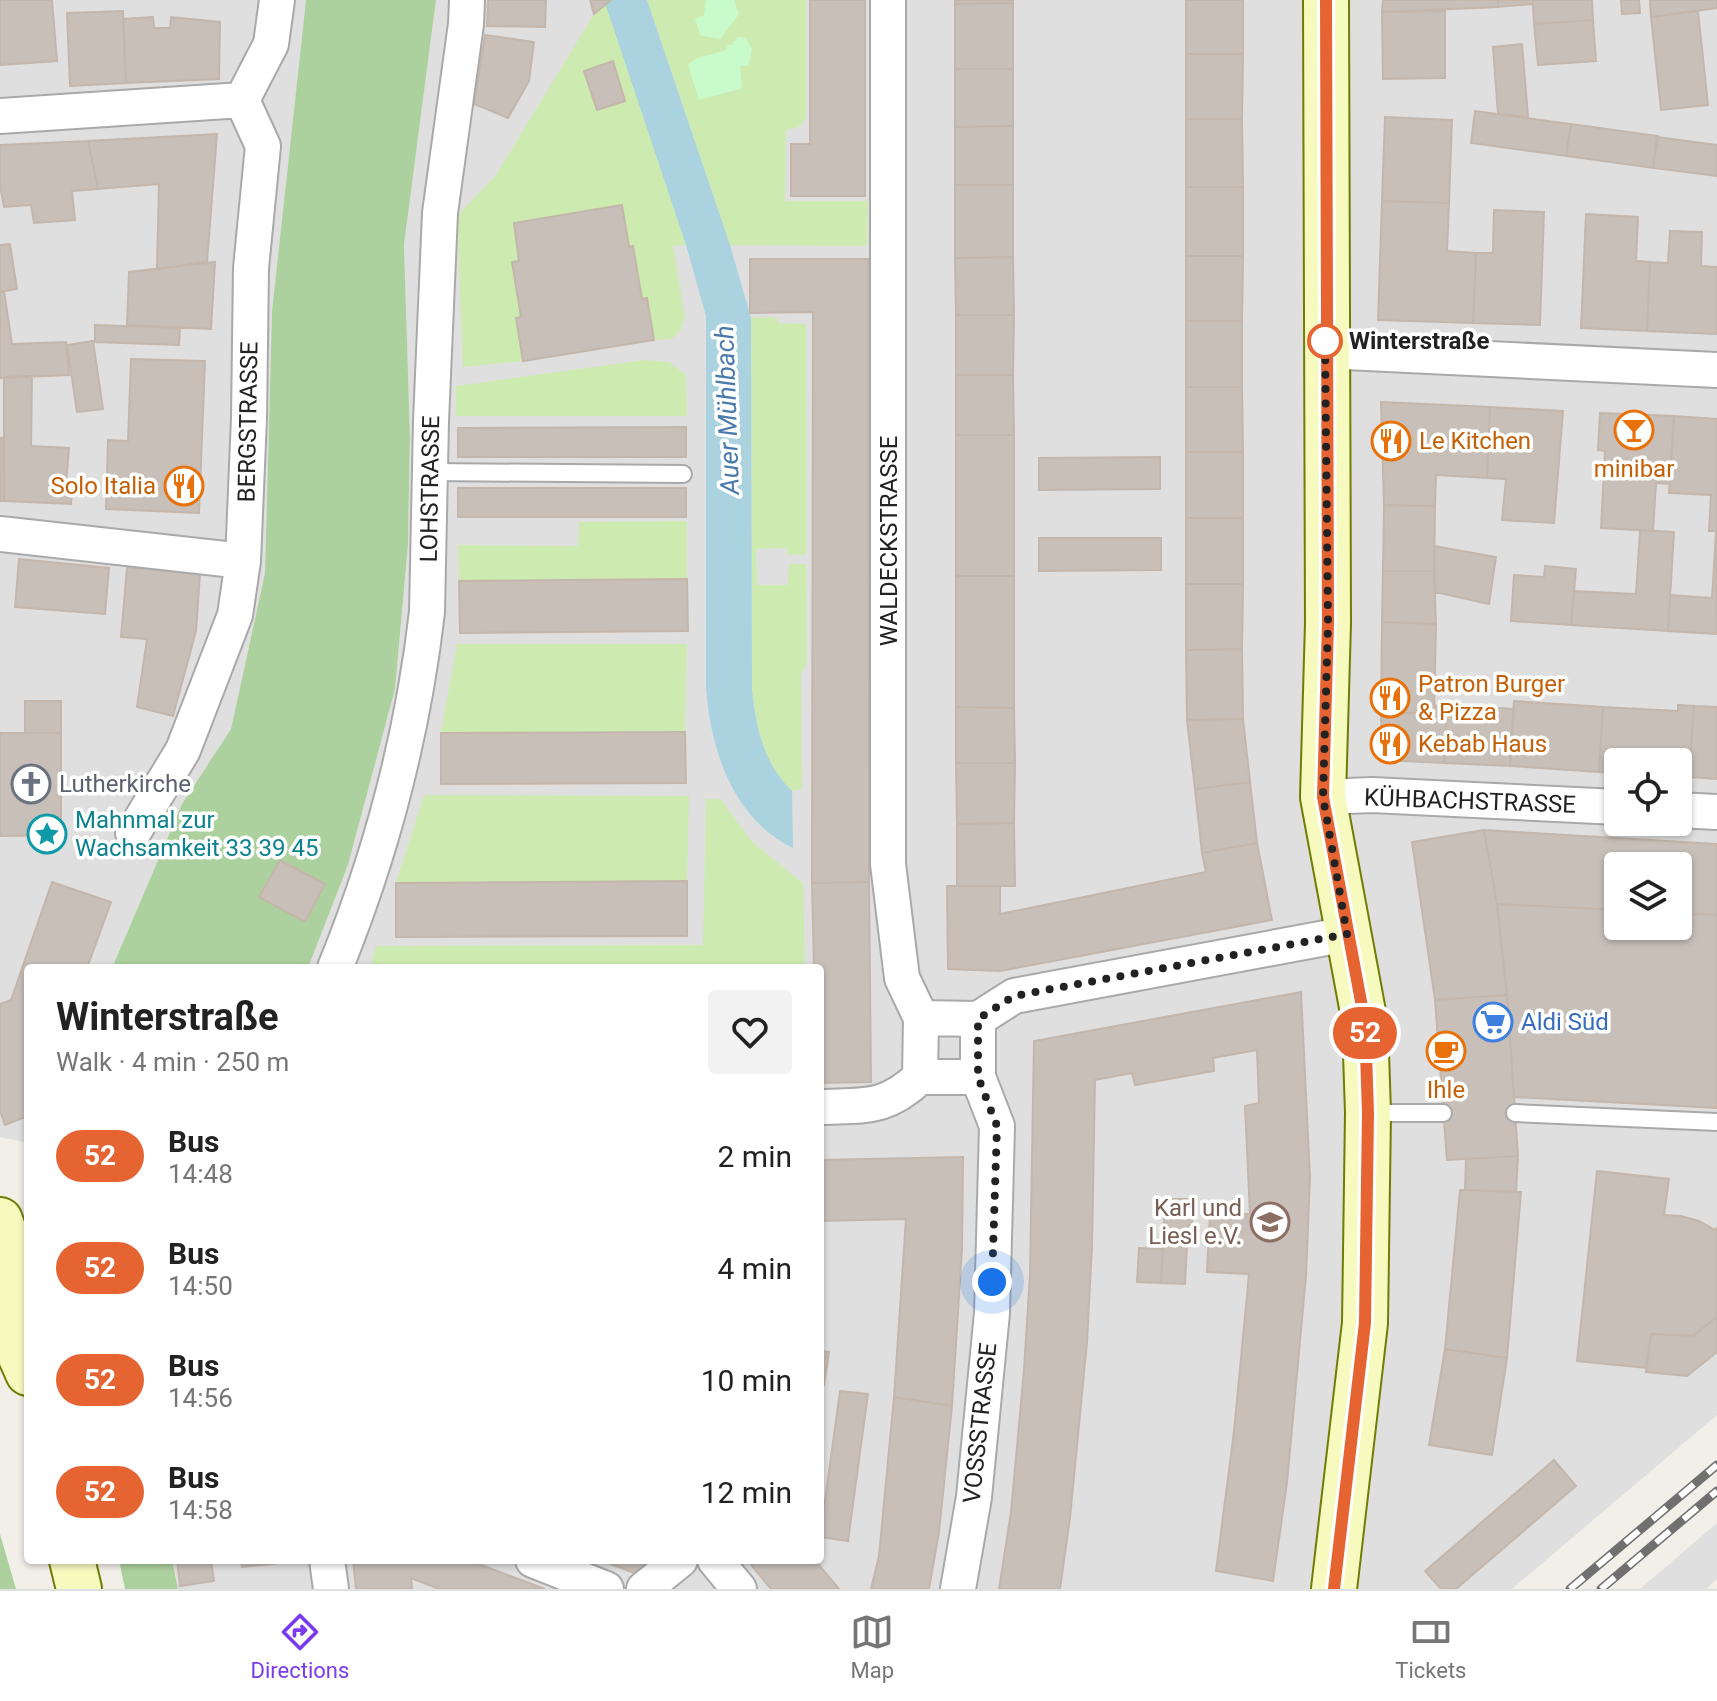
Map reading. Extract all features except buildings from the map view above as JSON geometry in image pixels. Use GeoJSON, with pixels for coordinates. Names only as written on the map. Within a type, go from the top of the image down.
{"type":"FeatureCollection","features":[{"type":"Feature","properties":{"kind":"street"},"geometry":{"type":"LineString","coordinates":[[0,116],[242,100],[271,44],[277,0]]}},
{"type":"Feature","properties":{"kind":"street","name":"LOHSTRASSE"},"geometry":{"type":"LineString","coordinates":[[336,964],[395,790],[427,612],[440,213],[467,0]]}},
{"type":"Feature","properties":{"kind":"street","name":"WALDECKSTRASSE"},"geometry":{"type":"LineString","coordinates":[[888,0],[888,864],[902,978],[921,1018],[920,1077]]}},
{"type":"Feature","properties":{"kind":"street"},"geometry":{"type":"LineString","coordinates":[[1326,0],[1328,623],[1323,797],[1365,1023],[1368,1113],[1365,1323],[1334,1589]]}},
{"type":"Feature","properties":{"kind":"street","name":"BERGSTRASSE"},"geometry":{"type":"LineString","coordinates":[[133,833],[183,750],[235,615],[243,561],[251,268],[263,146],[242,100]]}},
{"type":"Feature","properties":{"kind":"street"},"geometry":{"type":"LineString","coordinates":[[1325,351],[1717,370]]}},
{"type":"Feature","properties":{"kind":"street"},"geometry":{"type":"LineString","coordinates":[[0,534],[243,561]]}},
{"type":"Feature","properties":{"kind":"street","name":"KÜHBACHSTRASSE"},"geometry":{"type":"LineString","coordinates":[[1323,797],[1385,795],[1604,806]]}},
{"type":"Feature","properties":{"kind":"street"},"geometry":{"type":"LineString","coordinates":[[1692,811],[1717,812]]}},
{"type":"Feature","properties":{"kind":"street"},"geometry":{"type":"LineString","coordinates":[[921,1018],[978,1019],[1014,996],[1347,934]]}},
{"type":"Feature","properties":{"kind":"street","name":"VOSSSTRASSE"},"geometry":{"type":"LineString","coordinates":[[958,1589],[974,1497],[992,1313],[997,1126],[978,1077],[978,1019]]}},
{"type":"Feature","properties":{"kind":"street"},"geometry":{"type":"LineString","coordinates":[[824,1107],[877,1105],[904,1092],[920,1077],[978,1077]]}},
{"type":"Feature","properties":{"kind":"street"},"geometry":{"type":"LineString","coordinates":[[5,1240],[20,1278],[24,1304]]}},
{"type":"Feature","properties":{"kind":"street"},"geometry":{"type":"LineString","coordinates":[[0,1315],[24,1364]]}},
{"type":"Feature","properties":{"kind":"street"},"geometry":{"type":"LineString","coordinates":[[73,1564],[79,1589]]}},
{"type":"Feature","properties":{"kind":"street"},"geometry":{"type":"LineString","coordinates":[[328,1564],[331,1589]]}},
{"type":"Feature","properties":{"kind":"street"},"geometry":{"type":"LineString","coordinates":[[543,1564],[606,1589]]}},
{"type":"Feature","properties":{"kind":"street"},"geometry":{"type":"LineString","coordinates":[[644,1589],[675,1564]]}},
{"type":"Feature","properties":{"kind":"street"},"geometry":{"type":"LineString","coordinates":[[718,1564],[739,1589]]}},
{"type":"Feature","properties":{"kind":"lane"},"geometry":{"type":"LineString","coordinates":[[430,472],[683,474]]}},
{"type":"Feature","properties":{"kind":"lane"},"geometry":{"type":"LineString","coordinates":[[1368,1113],[1443,1113]]}},
{"type":"Feature","properties":{"kind":"lane"},"geometry":{"type":"LineString","coordinates":[[1515,1113],[1717,1122]]}},
{"type":"Feature","properties":{"kind":"shaded area"},"geometry":{"type":"Polygon","coordinates":[[[0,0],[306,0],[272,311],[265,573],[231,729],[182,804],[114,964],[24,964],[24,1142],[0,1137],[0,0]]]}},
{"type":"Feature","properties":{"kind":"shaded area"},"geometry":{"type":"Polygon","coordinates":[[[436,0],[1717,0],[1717,1415],[1512,1589],[178,1589],[173,1564],[824,1564],[824,964],[310,964],[348,865],[395,689],[408,545],[410,437],[404,245],[436,0]]]}},
{"type":"Feature","properties":{"kind":"shaded area"},"geometry":{"type":"Polygon","coordinates":[[[1717,1523],[1717,1579],[1706,1589],[1640,1589],[1717,1523]]]}},
{"type":"Feature","properties":{"kind":"green space"},"geometry":{"type":"Polygon","coordinates":[[[306,0],[436,0],[404,245],[410,437],[408,545],[395,689],[348,865],[310,964],[114,964],[182,804],[231,729],[265,573],[272,311],[306,0]]]}},
{"type":"Feature","properties":{"kind":"green space"},"geometry":{"type":"Polygon","coordinates":[[[647,0],[806,0],[806,119],[798,127],[786,130],[785,201],[868,201],[867,246],[730,245],[647,0]]]}},
{"type":"Feature","properties":{"kind":"green space"},"geometry":{"type":"Polygon","coordinates":[[[706,0],[734,0],[739,14],[720,39],[700,35],[695,19],[704,15],[706,0]]]}},
{"type":"Feature","properties":{"kind":"green space"},"geometry":{"type":"Polygon","coordinates":[[[606,4],[686,245],[673,246],[685,318],[680,331],[672,339],[654,340],[647,299],[642,299],[633,246],[514,223],[519,261],[513,262],[521,317],[516,319],[523,361],[463,367],[457,216],[496,175],[594,14],[606,4]]]}},
{"type":"Feature","properties":{"kind":"green space"},"geometry":{"type":"Polygon","coordinates":[[[738,37],[746,38],[752,50],[748,66],[740,66],[742,86],[699,100],[688,65],[695,59],[726,50],[738,37]]]}},
{"type":"Feature","properties":{"kind":"green space"},"geometry":{"type":"Polygon","coordinates":[[[776,317],[778,323],[806,324],[806,555],[788,555],[787,548],[756,549],[757,585],[788,585],[789,564],[806,564],[807,663],[801,673],[802,789],[792,791],[774,769],[763,745],[752,690],[751,318],[776,317]]]}},
{"type":"Feature","properties":{"kind":"green space"},"geometry":{"type":"Polygon","coordinates":[[[644,360],[669,362],[686,375],[687,416],[456,416],[456,386],[644,360]]]}},
{"type":"Feature","properties":{"kind":"green space"},"geometry":{"type":"Polygon","coordinates":[[[687,521],[687,579],[459,581],[458,545],[578,546],[579,522],[687,521]]]}},
{"type":"Feature","properties":{"kind":"green space"},"geometry":{"type":"Polygon","coordinates":[[[457,644],[687,644],[685,732],[441,733],[457,644]]]}},
{"type":"Feature","properties":{"kind":"green space"},"geometry":{"type":"Polygon","coordinates":[[[424,795],[689,796],[687,881],[396,883],[424,795]]]}},
{"type":"Feature","properties":{"kind":"green space"},"geometry":{"type":"Polygon","coordinates":[[[706,799],[721,799],[751,841],[803,883],[805,964],[371,964],[376,946],[703,945],[706,799]]]}},
{"type":"Feature","properties":{"kind":"green space"},"geometry":{"type":"Polygon","coordinates":[[[0,1534],[16,1589],[0,1589],[0,1534]]]}},
{"type":"Feature","properties":{"kind":"green space"},"geometry":{"type":"Polygon","coordinates":[[[120,1564],[173,1564],[178,1589],[125,1589],[120,1564]]]}},
{"type":"Feature","properties":{"kind":"water","name":"Auer Mühlbach"},"geometry":{"type":"Polygon","coordinates":[[[604,0],[647,0],[730,245],[751,318],[752,690],[763,745],[774,769],[792,791],[793,848],[772,835],[740,801],[719,758],[713,734],[706,687],[706,316],[686,245],[604,0]]]}},
{"type":"Feature","properties":{"kind":"railway"},"geometry":{"type":"LineString","coordinates":[[1570,1589],[1717,1465]]}},
{"type":"Feature","properties":{"kind":"railway"},"geometry":{"type":"LineString","coordinates":[[1601,1589],[1717,1491]]}},
{"type":"Feature","properties":{"kind":"bus line","name":"52"},"geometry":{"type":"LineString","coordinates":[[1326,0],[1328,623],[1323,797],[1365,1023],[1368,1113],[1365,1323],[1334,1589]]}},
{"type":"Feature","properties":{"kind":"place","name":"Winterstraße"},"geometry":{"type":"Point","coordinates":[1325,341]}},
{"type":"Feature","properties":{"kind":"place","name":"minibar"},"geometry":{"type":"Point","coordinates":[1634,430]}},
{"type":"Feature","properties":{"kind":"place","name":"Le Kitchen"},"geometry":{"type":"Point","coordinates":[1391,441]}},
{"type":"Feature","properties":{"kind":"place","name":"Solo Italia"},"geometry":{"type":"Point","coordinates":[184,486]}},
{"type":"Feature","properties":{"kind":"place","name":"Patron Burger & Pizza"},"geometry":{"type":"Point","coordinates":[1390,698]}},
{"type":"Feature","properties":{"kind":"place","name":"Kebab Haus"},"geometry":{"type":"Point","coordinates":[1390,744]}},
{"type":"Feature","properties":{"kind":"place","name":"Lutherkirche"},"geometry":{"type":"Point","coordinates":[31,784]}},
{"type":"Feature","properties":{"kind":"place","name":"Mahnmal zur Wachsamkeit 33 39 45"},"geometry":{"type":"Point","coordinates":[47,834]}},
{"type":"Feature","properties":{"kind":"place","name":"Aldi Süd"},"geometry":{"type":"Point","coordinates":[1493,1022]}},
{"type":"Feature","properties":{"kind":"place","name":"Ihle"},"geometry":{"type":"Point","coordinates":[1446,1051]}},
{"type":"Feature","properties":{"kind":"place","name":"Karl und Liesl e.V."},"geometry":{"type":"Point","coordinates":[1270,1222]}},
{"type":"Feature","properties":{"kind":"route"},"geometry":{"type":"LineString","coordinates":[[992,1282],[997,1126],[978,1077],[978,1019],[1014,996],[1347,934],[1323,797],[1328,623],[1325,341]]}}]}
